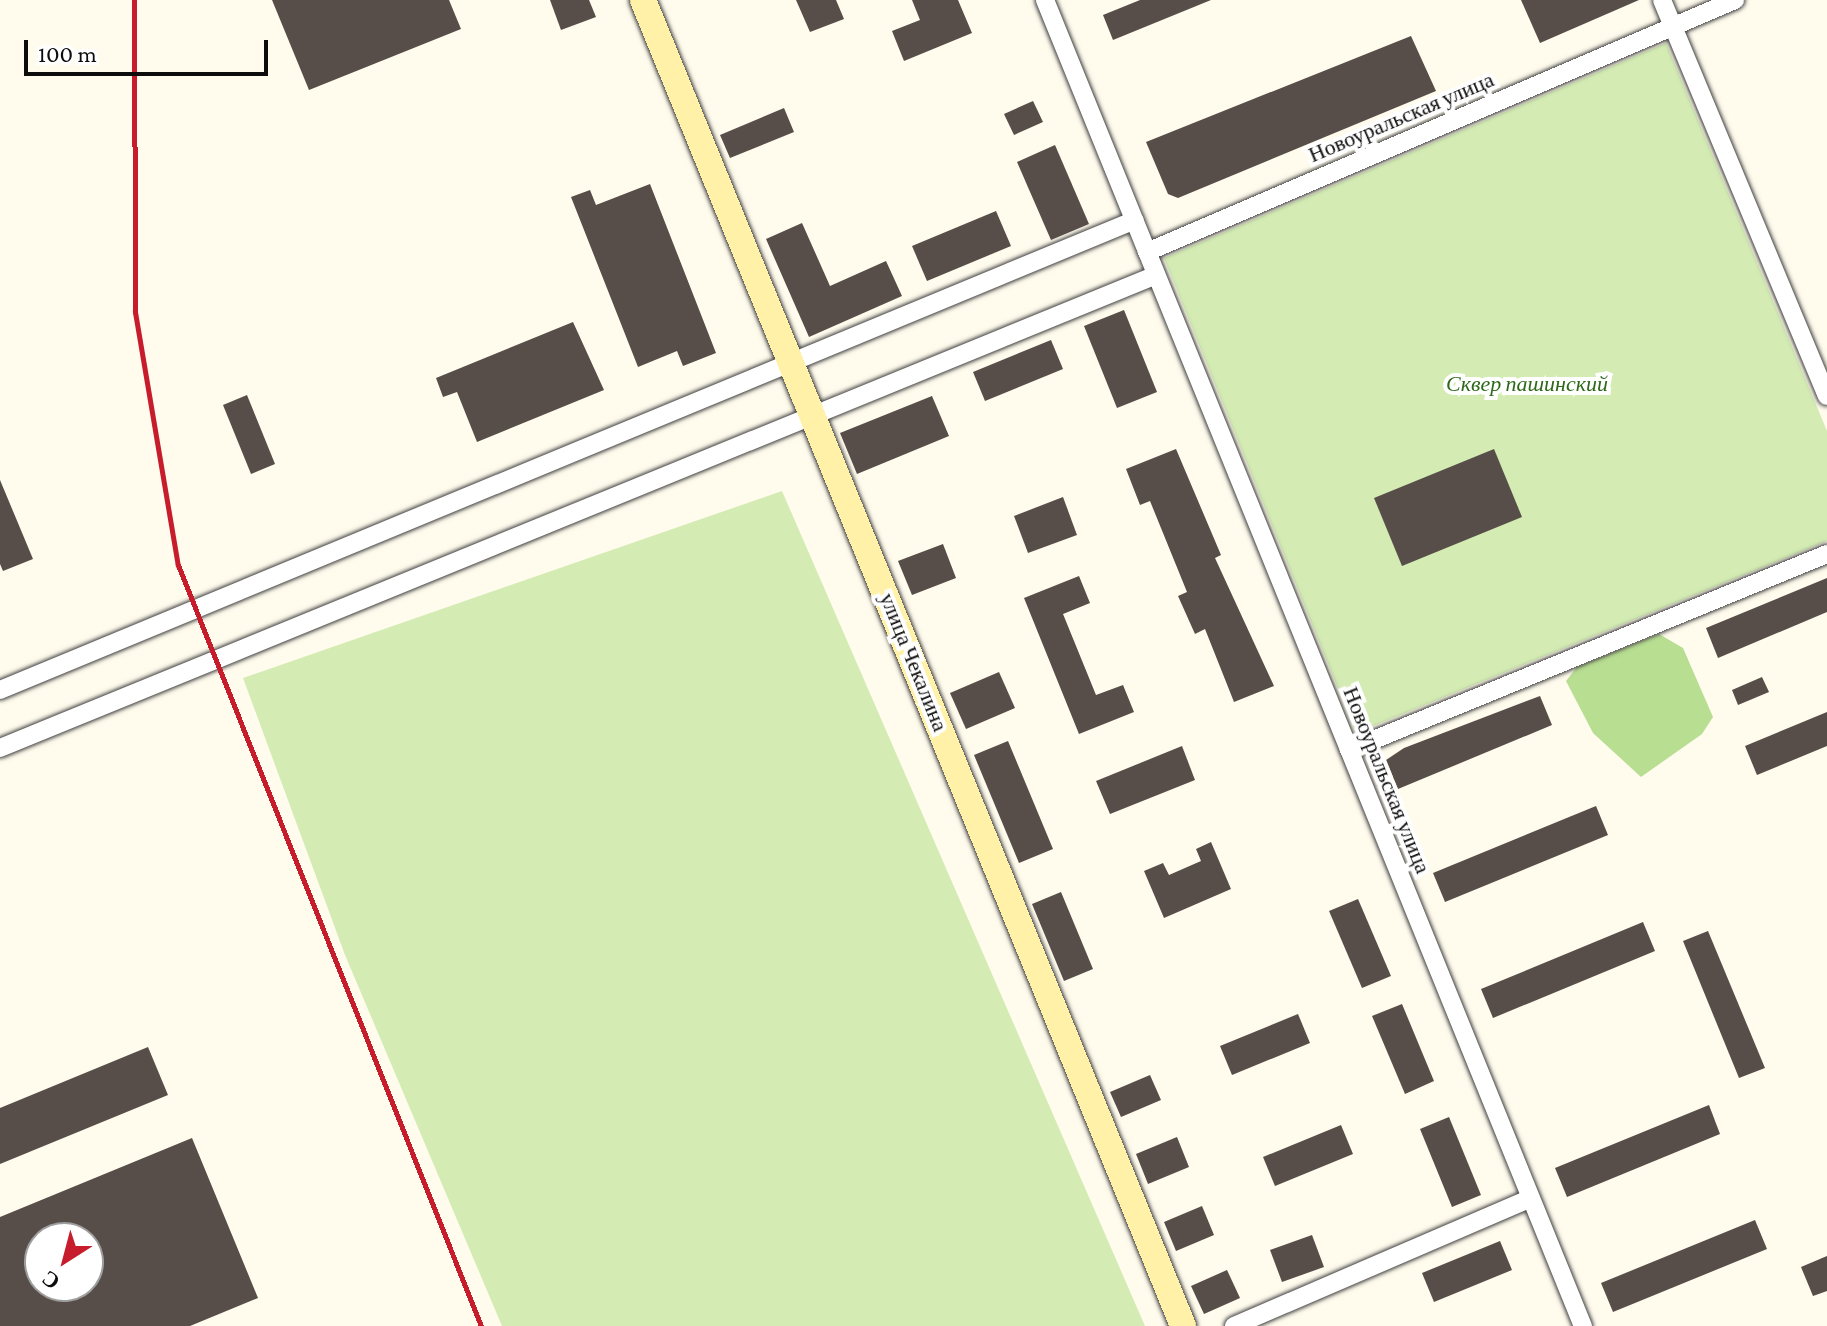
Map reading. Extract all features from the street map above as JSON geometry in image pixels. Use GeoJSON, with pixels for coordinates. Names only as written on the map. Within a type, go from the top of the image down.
{"type":"FeatureCollection","features":[{"type":"Feature","properties":{"kind":"main road","name":"улица Чекалина"},"geometry":{"type":"LineString","coordinates":[[643,0],[816,418],[1183,1326]]}},
{"type":"Feature","properties":{"kind":"street","name":"Новоуральская улица"},"geometry":{"type":"LineString","coordinates":[[1045,0],[1583,1326]]}},
{"type":"Feature","properties":{"kind":"street"},"geometry":{"type":"LineString","coordinates":[[1662,0],[1827,396]]}},
{"type":"Feature","properties":{"kind":"street","name":"Новоуральская улица"},"geometry":{"type":"LineString","coordinates":[[1147,252],[1735,0]]}},
{"type":"Feature","properties":{"kind":"street"},"geometry":{"type":"LineString","coordinates":[[0,690],[1135,220]]}},
{"type":"Feature","properties":{"kind":"street"},"geometry":{"type":"LineString","coordinates":[[0,748],[816,418],[1156,275]]}},
{"type":"Feature","properties":{"kind":"street"},"geometry":{"type":"LineString","coordinates":[[1349,750],[1827,554]]}},
{"type":"Feature","properties":{"kind":"street"},"geometry":{"type":"LineString","coordinates":[[1234,1326],[1531,1198]]}},
{"type":"Feature","properties":{"kind":"green space","name":"Сквер пашинский"},"geometry":{"type":"Polygon","coordinates":[[[1666,43],[1827,431],[1827,541],[1356,733],[1164,258],[1666,43]]]}},
{"type":"Feature","properties":{"kind":"green space"},"geometry":{"type":"Polygon","coordinates":[[[782,491],[1145,1326],[502,1326],[345,955],[243,678],[782,491]]]}},
{"type":"Feature","properties":{"kind":"green space"},"geometry":{"type":"Polygon","coordinates":[[[1659,634],[1683,648],[1713,717],[1702,734],[1641,777],[1593,733],[1566,681],[1577,667],[1659,634]]]}},
{"type":"Feature","properties":{"kind":"building"},"geometry":{"type":"Polygon","coordinates":[[[272,0],[449,0],[461,29],[309,90],[272,0]]]}},
{"type":"Feature","properties":{"kind":"building"},"geometry":{"type":"Polygon","coordinates":[[[550,0],[589,0],[596,17],[561,30],[550,0]]]}},
{"type":"Feature","properties":{"kind":"building"},"geometry":{"type":"Polygon","coordinates":[[[796,0],[836,0],[844,19],[810,32],[796,0]]]}},
{"type":"Feature","properties":{"kind":"building"},"geometry":{"type":"Polygon","coordinates":[[[912,0],[958,0],[972,33],[904,61],[892,31],[920,20],[912,0]]]}},
{"type":"Feature","properties":{"kind":"building"},"geometry":{"type":"Polygon","coordinates":[[[1140,0],[1211,0],[1113,40],[1103,15],[1140,0]]]}},
{"type":"Feature","properties":{"kind":"building"},"geometry":{"type":"Polygon","coordinates":[[[1521,0],[1639,0],[1540,43],[1521,0]]]}},
{"type":"Feature","properties":{"kind":"building"},"geometry":{"type":"Polygon","coordinates":[[[1411,36],[1436,91],[1178,198],[1168,194],[1146,142],[1411,36]]]}},
{"type":"Feature","properties":{"kind":"building"},"geometry":{"type":"Polygon","coordinates":[[[1033,101],[1043,122],[1014,135],[1004,114],[1033,101]]]}},
{"type":"Feature","properties":{"kind":"building"},"geometry":{"type":"Polygon","coordinates":[[[784,108],[794,132],[730,158],[720,135],[784,108]]]}},
{"type":"Feature","properties":{"kind":"building"},"geometry":{"type":"Polygon","coordinates":[[[1055,145],[1089,224],[1051,240],[1017,162],[1055,145]]]}},
{"type":"Feature","properties":{"kind":"building"},"geometry":{"type":"Polygon","coordinates":[[[650,184],[716,353],[683,366],[677,351],[638,367],[571,197],[590,190],[596,205],[650,184]]]}},
{"type":"Feature","properties":{"kind":"building"},"geometry":{"type":"Polygon","coordinates":[[[996,211],[1011,246],[927,281],[912,246],[996,211]]]}},
{"type":"Feature","properties":{"kind":"building"},"geometry":{"type":"Polygon","coordinates":[[[802,223],[830,286],[886,261],[902,296],[809,337],[766,239],[802,223]]]}},
{"type":"Feature","properties":{"kind":"building"},"geometry":{"type":"Polygon","coordinates":[[[1124,310],[1157,392],[1117,408],[1084,326],[1124,310]]]}},
{"type":"Feature","properties":{"kind":"building"},"geometry":{"type":"Polygon","coordinates":[[[573,322],[604,390],[477,442],[457,392],[443,397],[436,378],[573,322]]]}},
{"type":"Feature","properties":{"kind":"building"},"geometry":{"type":"Polygon","coordinates":[[[1051,340],[1063,369],[985,401],[973,372],[1051,340]]]}},
{"type":"Feature","properties":{"kind":"building"},"geometry":{"type":"Polygon","coordinates":[[[247,395],[275,464],[251,474],[223,405],[247,395]]]}},
{"type":"Feature","properties":{"kind":"building"},"geometry":{"type":"Polygon","coordinates":[[[932,396],[949,436],[857,474],[840,433],[932,396]]]}},
{"type":"Feature","properties":{"kind":"building"},"geometry":{"type":"Polygon","coordinates":[[[1176,449],[1221,555],[1215,558],[1274,686],[1234,702],[1205,629],[1195,634],[1178,596],[1187,592],[1150,501],[1140,505],[1126,469],[1176,449]]]}},
{"type":"Feature","properties":{"kind":"building"},"geometry":{"type":"Polygon","coordinates":[[[1494,449],[1522,517],[1402,566],[1374,498],[1494,449]]]}},
{"type":"Feature","properties":{"kind":"building"},"geometry":{"type":"Polygon","coordinates":[[[0,480],[33,559],[3,571],[0,564],[0,480]]]}},
{"type":"Feature","properties":{"kind":"building"},"geometry":{"type":"Polygon","coordinates":[[[1063,497],[1077,535],[1028,553],[1014,516],[1063,497]]]}},
{"type":"Feature","properties":{"kind":"building"},"geometry":{"type":"Polygon","coordinates":[[[943,544],[956,578],[912,595],[898,561],[943,544]]]}},
{"type":"Feature","properties":{"kind":"building"},"geometry":{"type":"Polygon","coordinates":[[[1079,576],[1090,603],[1063,614],[1096,695],[1123,685],[1134,712],[1079,734],[1024,598],[1079,576]]]}},
{"type":"Feature","properties":{"kind":"building"},"geometry":{"type":"Polygon","coordinates":[[[1827,578],[1827,612],[1718,658],[1706,628],[1827,578]]]}},
{"type":"Feature","properties":{"kind":"building"},"geometry":{"type":"Polygon","coordinates":[[[999,672],[1015,708],[966,729],[950,693],[999,672]]]}},
{"type":"Feature","properties":{"kind":"building"},"geometry":{"type":"Polygon","coordinates":[[[1762,677],[1769,692],[1738,705],[1732,690],[1762,677]]]}},
{"type":"Feature","properties":{"kind":"building"},"geometry":{"type":"Polygon","coordinates":[[[1540,696],[1552,725],[1398,789],[1386,760],[1404,748],[1540,696]]]}},
{"type":"Feature","properties":{"kind":"building"},"geometry":{"type":"Polygon","coordinates":[[[1827,712],[1827,746],[1757,775],[1745,746],[1827,712]]]}},
{"type":"Feature","properties":{"kind":"building"},"geometry":{"type":"Polygon","coordinates":[[[1008,741],[1053,849],[1019,863],[974,755],[1008,741]]]}},
{"type":"Feature","properties":{"kind":"building"},"geometry":{"type":"Polygon","coordinates":[[[1182,746],[1195,780],[1110,814],[1096,781],[1182,746]]]}},
{"type":"Feature","properties":{"kind":"building"},"geometry":{"type":"Polygon","coordinates":[[[1596,806],[1608,835],[1445,902],[1433,873],[1596,806]]]}},
{"type":"Feature","properties":{"kind":"building"},"geometry":{"type":"Polygon","coordinates":[[[1211,842],[1231,889],[1164,918],[1144,871],[1163,863],[1169,875],[1201,861],[1196,849],[1211,842]]]}},
{"type":"Feature","properties":{"kind":"building"},"geometry":{"type":"Polygon","coordinates":[[[1061,892],[1093,969],[1064,981],[1032,904],[1061,892]]]}},
{"type":"Feature","properties":{"kind":"building"},"geometry":{"type":"Polygon","coordinates":[[[1358,899],[1391,976],[1362,988],[1329,911],[1358,899]]]}},
{"type":"Feature","properties":{"kind":"building"},"geometry":{"type":"Polygon","coordinates":[[[1643,922],[1655,951],[1493,1018],[1481,989],[1643,922]]]}},
{"type":"Feature","properties":{"kind":"building"},"geometry":{"type":"Polygon","coordinates":[[[1708,931],[1765,1068],[1739,1078],[1683,941],[1708,931]]]}},
{"type":"Feature","properties":{"kind":"building"},"geometry":{"type":"Polygon","coordinates":[[[1402,1004],[1434,1081],[1405,1094],[1372,1016],[1402,1004]]]}},
{"type":"Feature","properties":{"kind":"building"},"geometry":{"type":"Polygon","coordinates":[[[1298,1014],[1310,1043],[1232,1075],[1220,1046],[1298,1014]]]}},
{"type":"Feature","properties":{"kind":"building"},"geometry":{"type":"Polygon","coordinates":[[[148,1047],[168,1095],[0,1164],[0,1108],[148,1047]]]}},
{"type":"Feature","properties":{"kind":"building"},"geometry":{"type":"Polygon","coordinates":[[[1150,1075],[1161,1100],[1121,1117],[1110,1092],[1150,1075]]]}},
{"type":"Feature","properties":{"kind":"building"},"geometry":{"type":"Polygon","coordinates":[[[1709,1105],[1720,1134],[1567,1197],[1555,1168],[1709,1105]]]}},
{"type":"Feature","properties":{"kind":"building"},"geometry":{"type":"Polygon","coordinates":[[[1449,1117],[1481,1195],[1452,1207],[1420,1129],[1449,1117]]]}},
{"type":"Feature","properties":{"kind":"building"},"geometry":{"type":"Polygon","coordinates":[[[1341,1125],[1353,1154],[1275,1186],[1263,1157],[1341,1125]]]}},
{"type":"Feature","properties":{"kind":"building"},"geometry":{"type":"Polygon","coordinates":[[[1177,1137],[1189,1167],[1148,1184],[1136,1154],[1177,1137]]]}},
{"type":"Feature","properties":{"kind":"building"},"geometry":{"type":"Polygon","coordinates":[[[192,1138],[258,1298],[190,1326],[0,1326],[0,1217],[192,1138]]]}},
{"type":"Feature","properties":{"kind":"building"},"geometry":{"type":"Polygon","coordinates":[[[1202,1206],[1214,1235],[1176,1251],[1164,1222],[1202,1206]]]}},
{"type":"Feature","properties":{"kind":"building"},"geometry":{"type":"Polygon","coordinates":[[[1755,1220],[1767,1249],[1613,1312],[1601,1283],[1755,1220]]]}},
{"type":"Feature","properties":{"kind":"building"},"geometry":{"type":"Polygon","coordinates":[[[1312,1235],[1324,1267],[1282,1282],[1270,1250],[1312,1235]]]}},
{"type":"Feature","properties":{"kind":"building"},"geometry":{"type":"Polygon","coordinates":[[[1500,1241],[1512,1270],[1434,1302],[1422,1273],[1500,1241]]]}},
{"type":"Feature","properties":{"kind":"building"},"geometry":{"type":"Polygon","coordinates":[[[1827,1256],[1827,1291],[1813,1296],[1801,1267],[1827,1256]]]}},
{"type":"Feature","properties":{"kind":"building"},"geometry":{"type":"Polygon","coordinates":[[[1227,1270],[1240,1298],[1204,1314],[1191,1286],[1227,1270]]]}},
{"type":"Feature","properties":{"kind":"railway"},"geometry":{"type":"LineString","coordinates":[[134,0],[135,312],[178,565],[481,1326]]}}]}
